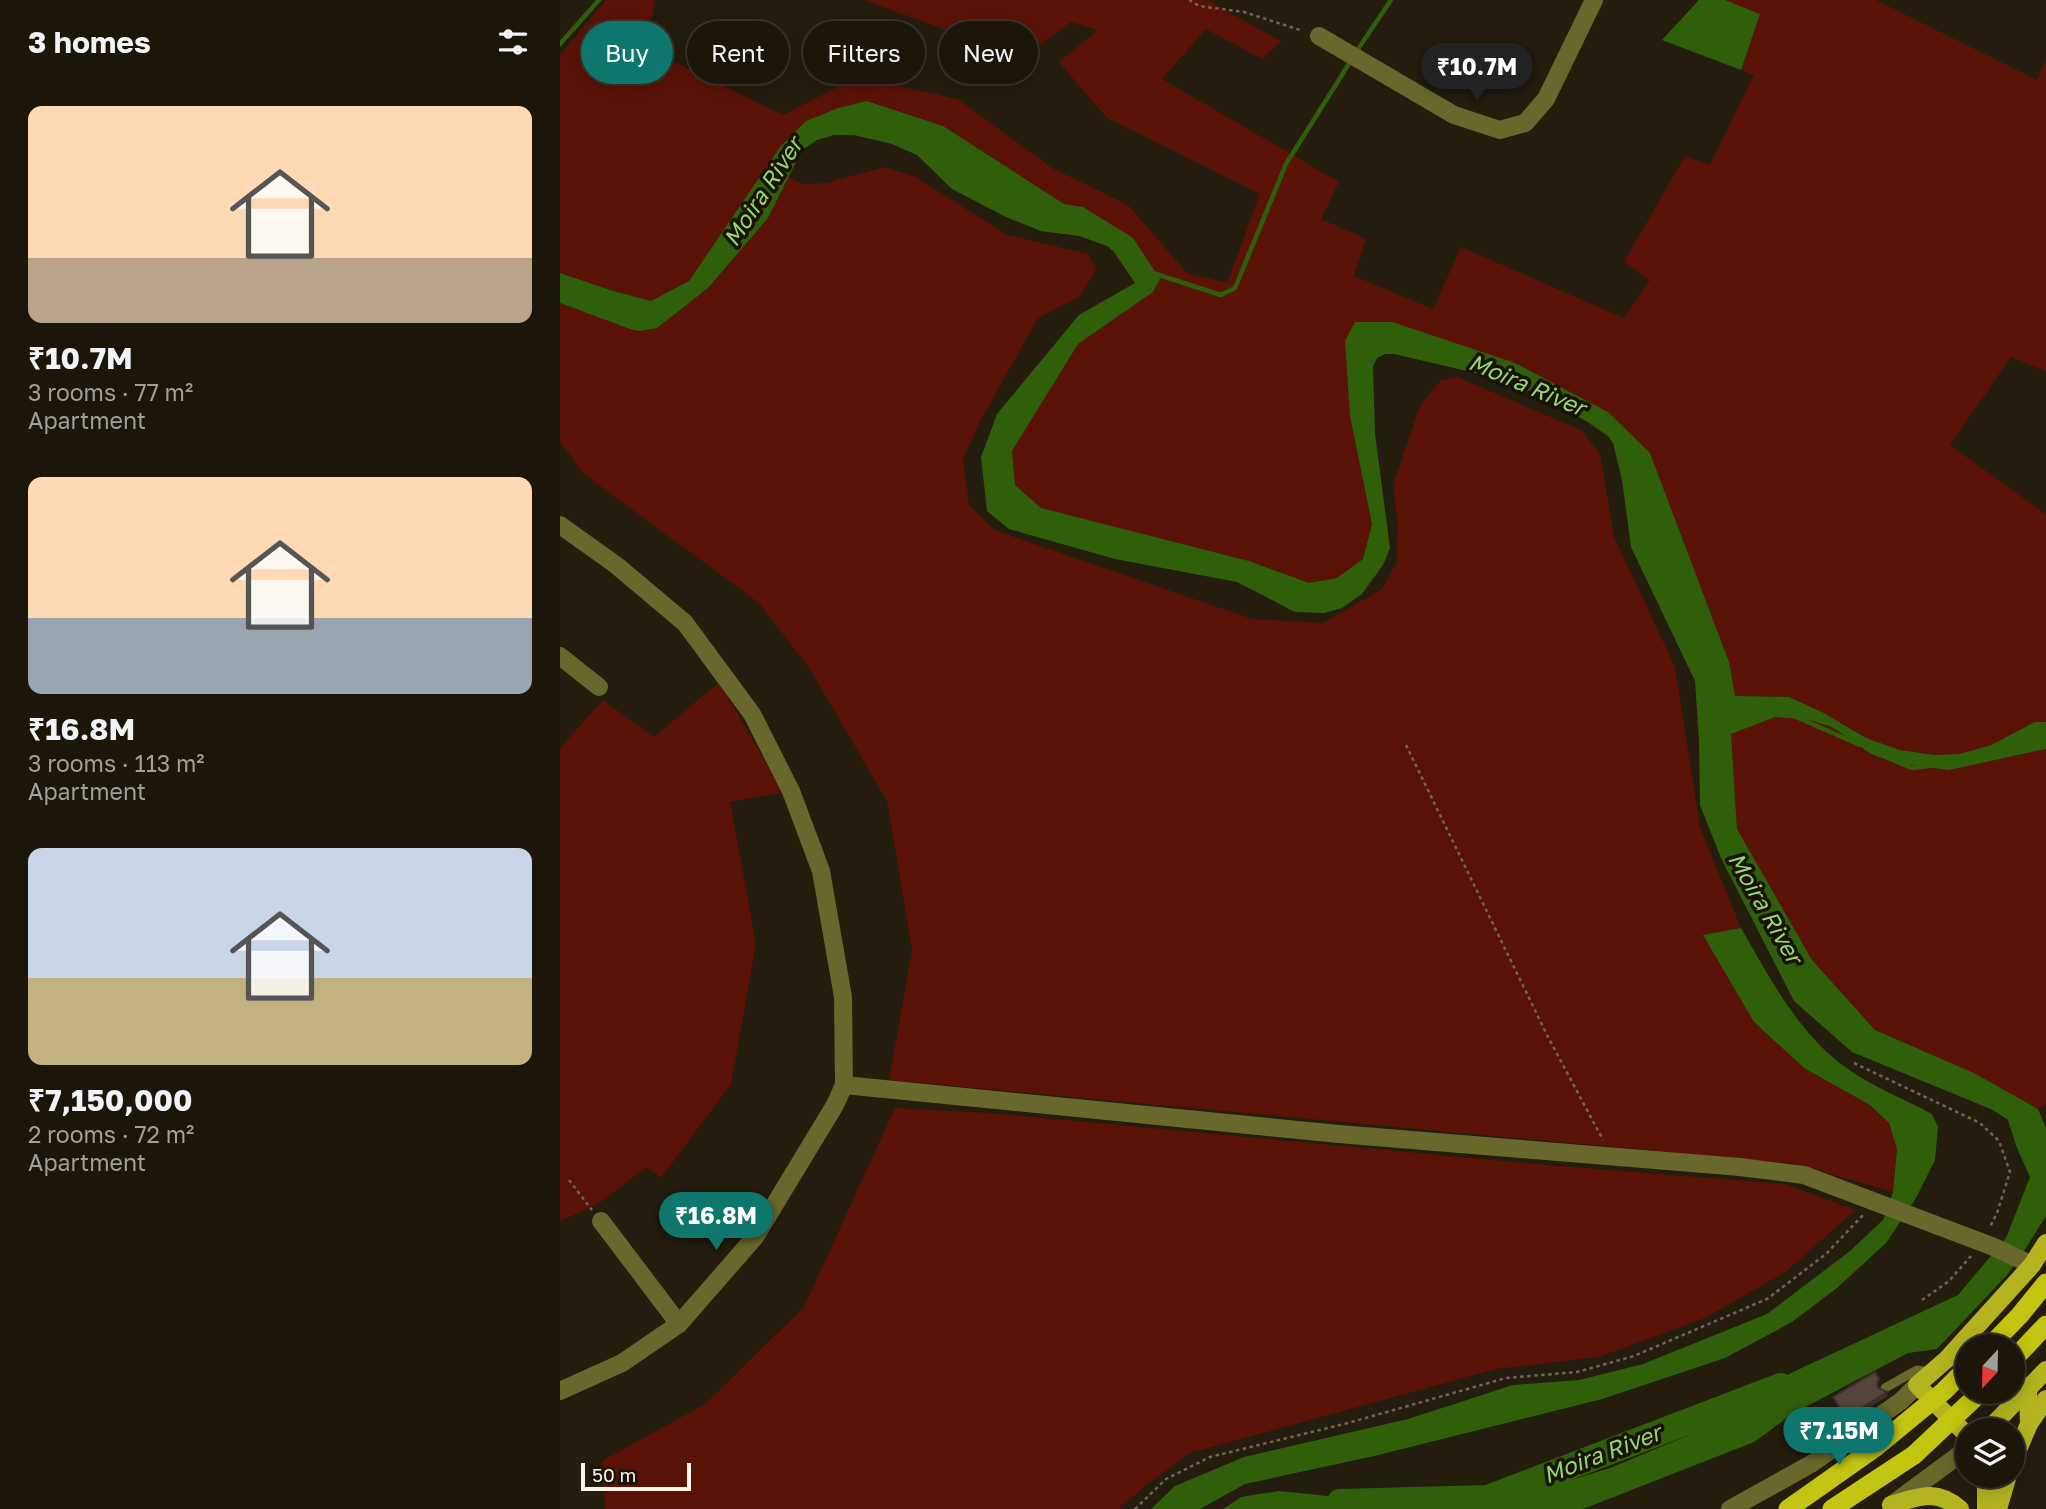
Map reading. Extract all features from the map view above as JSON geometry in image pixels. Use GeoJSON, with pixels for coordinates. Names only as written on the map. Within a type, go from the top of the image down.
{"type":"FeatureCollection","features":[{"type":"Feature","properties":{"kind":"highway"},"geometry":{"type":"LineString","coordinates":[[2002,1334],[2046,1283]]}},
{"type":"Feature","properties":{"kind":"highway"},"geometry":{"type":"LineString","coordinates":[[2025,1348],[2041,1331]]}},
{"type":"Feature","properties":{"kind":"highway"},"geometry":{"type":"LineString","coordinates":[[1788,1509],[1876,1447],[1955,1380]]}},
{"type":"Feature","properties":{"kind":"highway"},"geometry":{"type":"LineString","coordinates":[[1832,1509],[1914,1455],[1968,1404]]}},
{"type":"Feature","properties":{"kind":"main road"},"geometry":{"type":"LineString","coordinates":[[1980,1334],[2026,1262],[2046,1243]]}},
{"type":"Feature","properties":{"kind":"main road"},"geometry":{"type":"LineString","coordinates":[[1955,1354],[1917,1385],[1955,1423]]}},
{"type":"Feature","properties":{"kind":"main road"},"geometry":{"type":"LineString","coordinates":[[2000,1418],[2046,1370]]}},
{"type":"Feature","properties":{"kind":"main road"},"geometry":{"type":"LineString","coordinates":[[2025,1388],[2028,1391],[2029,1424]]}},
{"type":"Feature","properties":{"kind":"main road"},"geometry":{"type":"LineString","coordinates":[[2025,1433],[2046,1399]]}},
{"type":"Feature","properties":{"kind":"main road"},"geometry":{"type":"LineString","coordinates":[[1986,1488],[1986,1509]]}},
{"type":"Feature","properties":{"kind":"main road"},"geometry":{"type":"LineString","coordinates":[[1998,1509],[2004,1488]]}},
{"type":"Feature","properties":{"kind":"main road"},"geometry":{"type":"LineString","coordinates":[[1887,1507],[1928,1494],[1943,1498],[1960,1509]]}},
{"type":"Feature","properties":{"kind":"street"},"geometry":{"type":"LineString","coordinates":[[1319,36],[1454,116],[1500,130],[1525,123],[1546,99],[1594,0]]}},
{"type":"Feature","properties":{"kind":"street"},"geometry":{"type":"LineString","coordinates":[[560,525],[616,565],[685,623],[752,713],[791,791],[821,870],[843,997],[844,1085],[835,1105],[755,1237],[679,1324],[622,1363],[560,1391]]}},
{"type":"Feature","properties":{"kind":"street"},"geometry":{"type":"LineString","coordinates":[[560,656],[599,687]]}},
{"type":"Feature","properties":{"kind":"street"},"geometry":{"type":"LineString","coordinates":[[844,1085],[1339,1134],[1740,1167],[1804,1175],[2026,1262]]}},
{"type":"Feature","properties":{"kind":"street"},"geometry":{"type":"LineString","coordinates":[[601,1221],[679,1324]]}},
{"type":"Feature","properties":{"kind":"street"},"geometry":{"type":"LineString","coordinates":[[1730,1509],[1811,1464],[1901,1401],[1917,1385]]}},
{"type":"Feature","properties":{"kind":"street"},"geometry":{"type":"LineString","coordinates":[[1887,1507],[1955,1458]]}},
{"type":"Feature","properties":{"kind":"lane"},"geometry":{"type":"LineString","coordinates":[[1885,1388],[1917,1370],[1931,1373]]}},
{"type":"Feature","properties":{"kind":"path"},"geometry":{"type":"LineString","coordinates":[[1189,0],[1199,6],[1244,12],[1319,36]]}},
{"type":"Feature","properties":{"kind":"path"},"geometry":{"type":"LineString","coordinates":[[1406,745],[1547,1035],[1613,1156]]}},
{"type":"Feature","properties":{"kind":"path"},"geometry":{"type":"LineString","coordinates":[[1854,1063],[1980,1123],[1999,1141],[2010,1172],[1988,1245],[1949,1281],[1922,1300]]}},
{"type":"Feature","properties":{"kind":"path"},"geometry":{"type":"LineString","coordinates":[[569,1180],[601,1221]]}},
{"type":"Feature","properties":{"kind":"path"},"geometry":{"type":"LineString","coordinates":[[1135,1509],[1166,1479],[1210,1457],[1348,1423],[1506,1378],[1577,1371],[1634,1356],[1768,1298],[1826,1254],[1875,1202]]}},
{"type":"Feature","properties":{"kind":"shaded area"},"geometry":{"type":"Polygon","coordinates":[[[606,0],[655,0],[651,21],[588,21],[606,0]]]}},
{"type":"Feature","properties":{"kind":"shaded area"},"geometry":{"type":"Polygon","coordinates":[[[864,0],[1207,0],[1281,41],[1262,59],[1206,29],[1162,79],[1339,182],[1321,219],[1366,239],[1354,276],[1433,309],[1461,247],[1624,318],[1650,280],[1624,262],[1685,156],[1710,165],[1754,75],[1741,70],[1760,14],[1725,0],[1876,0],[2037,80],[2046,60],[2046,371],[2011,357],[1950,445],[2046,514],[2046,722],[2035,722],[1991,745],[1960,754],[1934,755],[1900,750],[1866,738],[1822,712],[1789,697],[1735,696],[1729,662],[1650,453],[1608,412],[1515,363],[1345,341],[1350,416],[1372,524],[1363,559],[1337,578],[1309,583],[1249,561],[1041,508],[1015,485],[1012,451],[1078,344],[1153,292],[1083,207],[1064,204],[943,126],[868,101],[838,108],[806,121],[780,147],[689,281],[651,301],[613,291],[560,273],[560,55],[581,30],[581,84],[673,84],[673,61],[687,68],[687,84],[720,84],[783,115],[843,84],[889,84],[958,99],[1052,168],[1128,205],[1187,273],[1227,283],[1260,194],[1107,118],[1059,62],[1098,30],[1071,22],[1038,46],[1038,21],[939,21],[939,28],[864,0]]]}},
{"type":"Feature","properties":{"kind":"shaded area"},"geometry":{"type":"Polygon","coordinates":[[[885,167],[916,177],[1007,235],[1088,254],[1096,269],[1079,297],[1038,318],[979,423],[963,459],[969,505],[994,530],[1252,619],[1323,623],[1382,589],[1396,564],[1398,525],[1393,485],[1420,406],[1441,380],[1457,377],[1581,430],[1600,454],[1614,537],[1675,667],[1700,827],[1741,928],[1704,936],[1754,1022],[1804,1068],[1870,1105],[1889,1123],[1897,1149],[1893,1192],[1796,1164],[889,1080],[912,951],[887,801],[810,669],[759,603],[584,474],[560,441],[560,303],[630,329],[657,328],[708,288],[768,218],[788,177],[802,184],[826,183],[885,167]]]}},
{"type":"Feature","properties":{"kind":"shaded area"},"geometry":{"type":"Polygon","coordinates":[[[719,682],[783,792],[730,802],[756,944],[731,1084],[661,1178],[647,1167],[598,1204],[560,1221],[560,748],[603,700],[654,737],[719,682]]]}},
{"type":"Feature","properties":{"kind":"shaded area"},"geometry":{"type":"Polygon","coordinates":[[[1775,717],[1806,719],[1832,727],[1871,754],[1895,763],[1949,770],[2046,749],[2046,1104],[2038,1109],[1974,1073],[1875,1030],[1812,960],[1737,829],[1731,733],[1775,717]]]}},
{"type":"Feature","properties":{"kind":"shaded area"},"geometry":{"type":"Polygon","coordinates":[[[895,1108],[989,1113],[1548,1165],[1785,1184],[1855,1210],[1787,1271],[1705,1318],[1599,1357],[1496,1369],[1190,1453],[1146,1485],[1119,1509],[605,1509],[602,1461],[705,1404],[804,1307],[895,1108]]]}},
{"type":"Feature","properties":{"kind":"water"},"geometry":{"type":"Polygon","coordinates":[[[1699,0],[1725,0],[1760,14],[1741,70],[1662,40],[1699,0]]]}},
{"type":"Feature","properties":{"kind":"water"},"geometry":{"type":"Polygon","coordinates":[[[867,101],[943,126],[1064,204],[1083,207],[1133,238],[1160,279],[1153,292],[1078,344],[1012,451],[1015,485],[1041,508],[1249,561],[1309,583],[1337,578],[1363,559],[1372,524],[1350,416],[1345,341],[1355,322],[1392,322],[1515,363],[1608,412],[1650,453],[1729,662],[1735,696],[1789,697],[1822,712],[1866,738],[1900,750],[1934,755],[1960,754],[1991,745],[2035,722],[2046,722],[2046,749],[1949,770],[1895,763],[1871,754],[1832,727],[1806,719],[1775,717],[1731,734],[1737,829],[1812,960],[1875,1030],[1974,1073],[2038,1109],[2046,1128],[2046,1216],[2007,1275],[1937,1349],[1908,1353],[1794,1413],[1754,1442],[1583,1509],[1223,1509],[1241,1497],[1279,1491],[1415,1505],[1496,1503],[1610,1468],[1687,1436],[1791,1373],[1958,1295],[2006,1238],[2030,1177],[2008,1120],[1993,1110],[1852,1052],[1794,1001],[1721,858],[1700,805],[1695,681],[1631,547],[1622,480],[1613,443],[1608,436],[1586,421],[1510,381],[1394,354],[1377,358],[1373,366],[1375,434],[1390,548],[1383,565],[1362,594],[1342,608],[1324,613],[1295,612],[1237,582],[1115,559],[1009,529],[987,511],[981,457],[997,414],[1079,315],[1135,283],[1107,246],[1079,236],[1041,231],[1006,217],[952,189],[917,155],[892,144],[854,135],[834,135],[817,140],[802,150],[768,218],[708,288],[657,328],[639,331],[630,329],[560,303],[560,273],[651,301],[689,281],[780,147],[806,121],[838,108],[867,101]]]}},
{"type":"Feature","properties":{"kind":"water"},"geometry":{"type":"Polygon","coordinates":[[[1741,928],[1788,1006],[1817,1042],[1851,1071],[1932,1114],[1938,1127],[1935,1160],[1916,1198],[1886,1243],[1837,1288],[1792,1322],[1725,1358],[1602,1399],[1374,1456],[1245,1484],[1200,1509],[1151,1509],[1175,1486],[1244,1457],[1408,1419],[1513,1385],[1579,1380],[1643,1364],[1767,1314],[1850,1251],[1883,1220],[1893,1192],[1897,1149],[1889,1123],[1870,1105],[1804,1068],[1754,1022],[1703,935],[1741,928]]]}},
{"type":"Feature","properties":{"kind":"building"},"geometry":{"type":"Polygon","coordinates":[[[1875,1372],[1879,1379],[1878,1388],[1887,1392],[1846,1418],[1833,1397],[1875,1372]]]}},
{"type":"Feature","properties":{"kind":"waterway"},"geometry":{"type":"LineString","coordinates":[[560,44],[599,0]]}},
{"type":"Feature","properties":{"kind":"waterway"},"geometry":{"type":"LineString","coordinates":[[1356,52],[1391,0]]}},
{"type":"Feature","properties":{"kind":"waterway"},"geometry":{"type":"LineString","coordinates":[[1153,273],[1221,295],[1235,288],[1286,164],[1352,59]]}},
{"type":"Feature","properties":{"kind":"waterway"},"geometry":{"type":"LineString","coordinates":[[1794,716],[1860,745]]}},
{"type":"Feature","properties":{"kind":"waterway"},"geometry":{"type":"LineString","coordinates":[[1897,762],[1912,768],[1929,766]]}},
{"type":"Feature","properties":{"kind":"waterway","name":"Moira River"},"geometry":{"type":"LineString","coordinates":[[1340,1502],[1488,1498],[1781,1386]]}}]}
